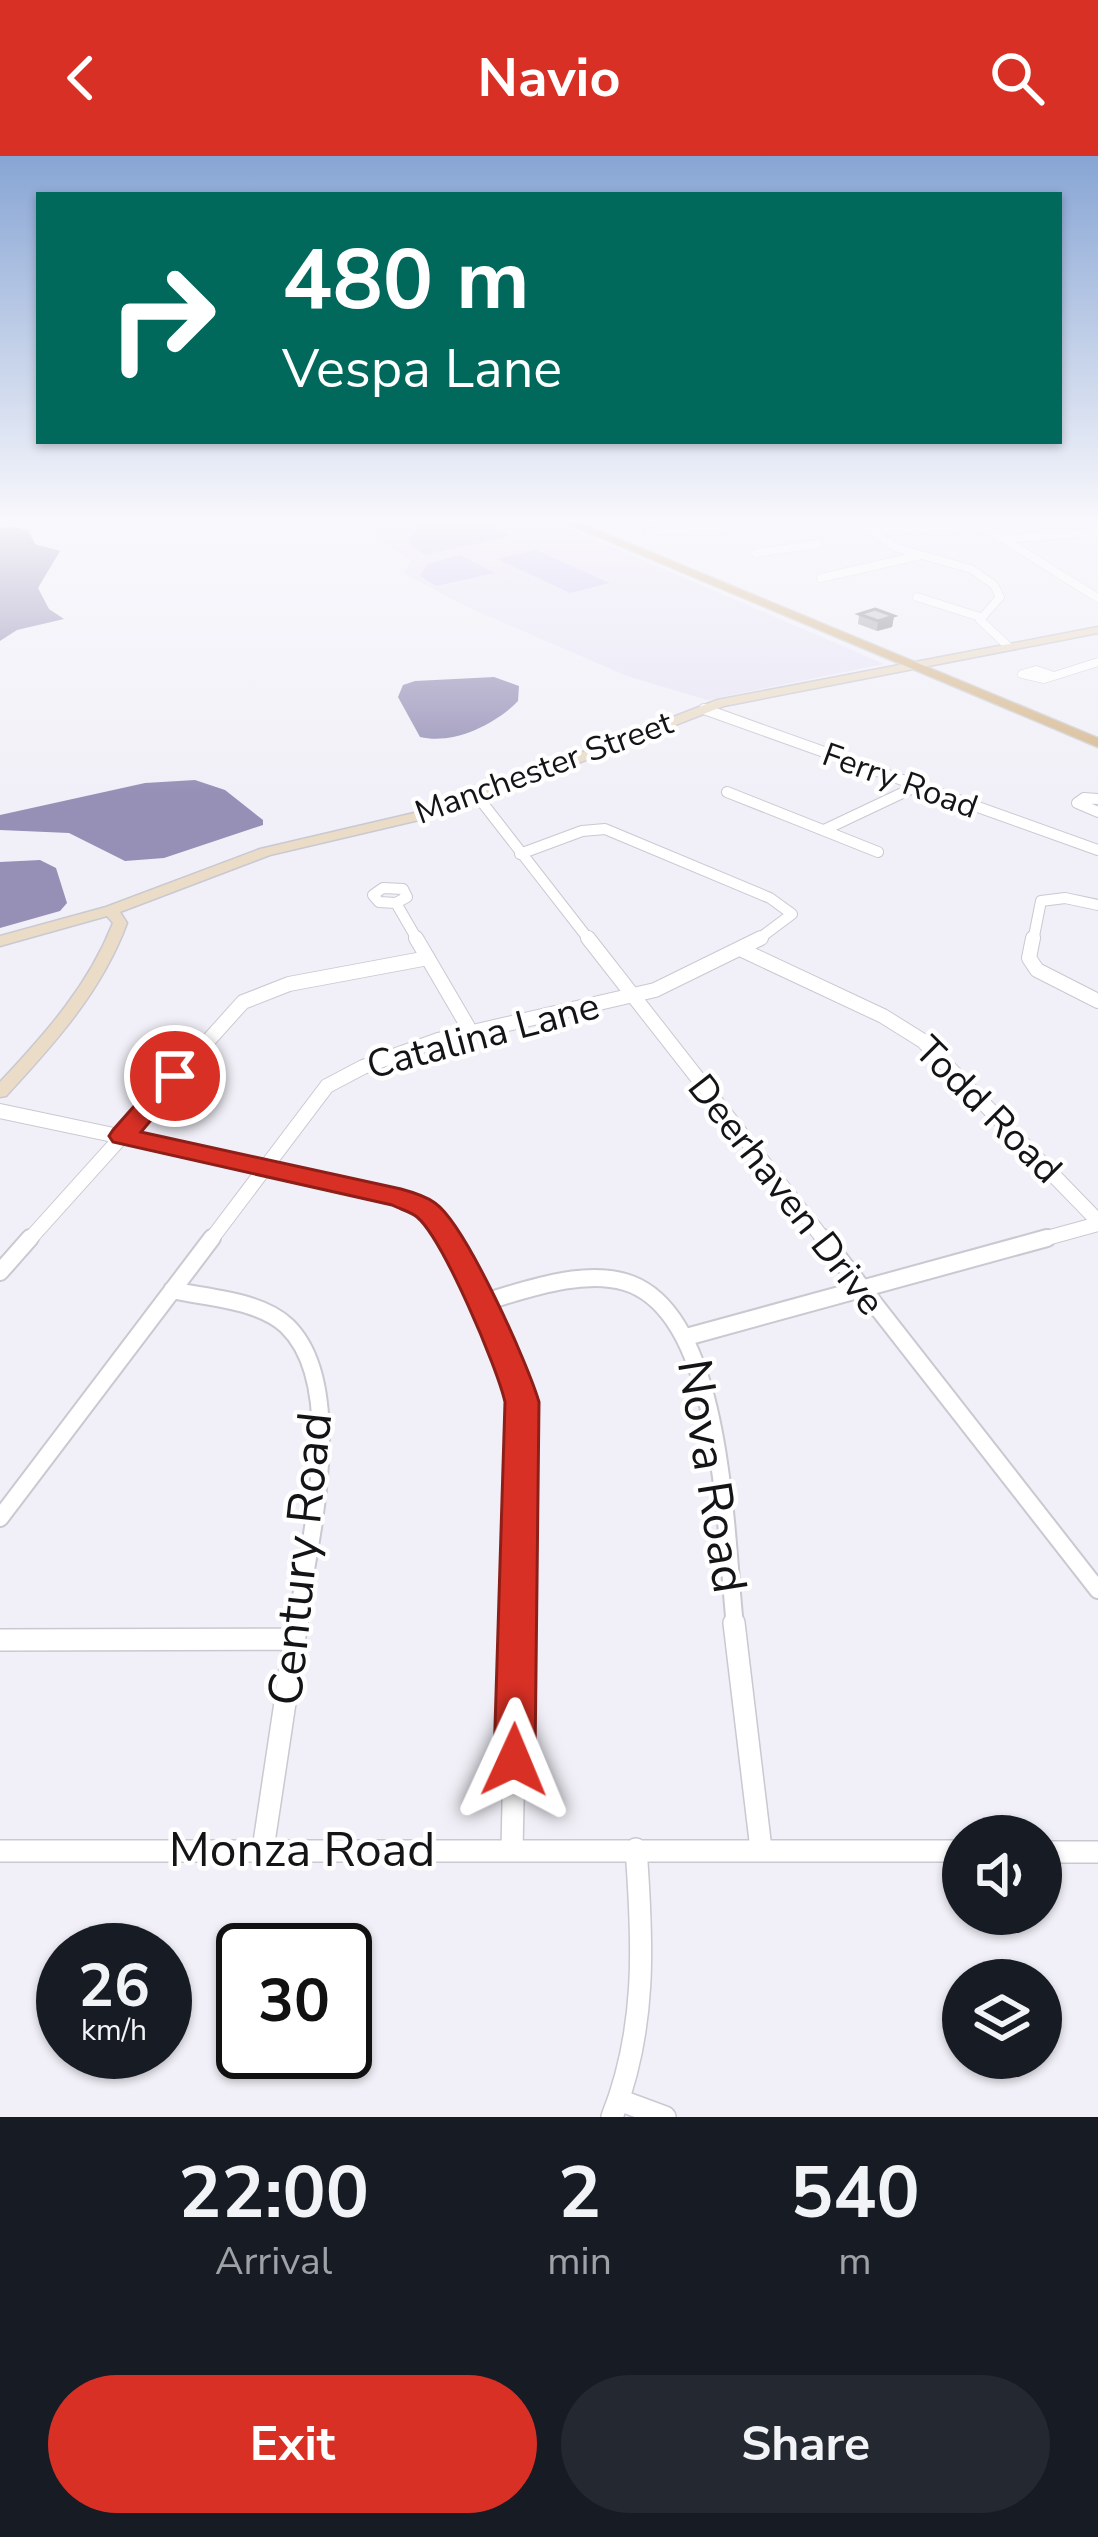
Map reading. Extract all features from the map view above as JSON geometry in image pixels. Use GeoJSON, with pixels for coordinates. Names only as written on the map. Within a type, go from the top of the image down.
{"type":"FeatureCollection","features":[{"type":"Feature","properties":{"kind":"main road"},"geometry":{"type":"LineString","coordinates":[[781,613],[1098,743]]}},
{"type":"Feature","properties":{"kind":"street"},"geometry":{"type":"LineString","coordinates":[[966,613],[980,617],[1008,646]]}},
{"type":"Feature","properties":{"kind":"street"},"geometry":{"type":"LineString","coordinates":[[980,617],[984,613]]}},
{"type":"Feature","properties":{"kind":"street","name":"Manchester Street"},"geometry":{"type":"LineString","coordinates":[[0,941],[111,910],[242,860],[436,812],[704,709],[1008,646],[1094,634]]}},
{"type":"Feature","properties":{"kind":"street"},"geometry":{"type":"LineString","coordinates":[[1055,676],[1098,662]]}},
{"type":"Feature","properties":{"kind":"street","name":"Ferry Road"},"geometry":{"type":"LineString","coordinates":[[704,709],[1098,850]]}},
{"type":"Feature","properties":{"kind":"street"},"geometry":{"type":"LineString","coordinates":[[824,830],[915,787]]}},
{"type":"Feature","properties":{"kind":"street"},"geometry":{"type":"LineString","coordinates":[[727,792],[878,852]]}},
{"type":"Feature","properties":{"kind":"street","name":"Deerhaven Drive"},"geometry":{"type":"LineString","coordinates":[[478,797],[1098,1590]]}},
{"type":"Feature","properties":{"kind":"street"},"geometry":{"type":"LineString","coordinates":[[1098,800],[1077,801],[1098,812]]}},
{"type":"Feature","properties":{"kind":"street","name":"Catalina Lane"},"geometry":{"type":"LineString","coordinates":[[0,1518],[327,1086],[373,1062],[471,1032],[632,997],[692,976],[790,921],[788,908],[605,829],[582,831],[520,854]]}},
{"type":"Feature","properties":{"kind":"street"},"geometry":{"type":"LineString","coordinates":[[1098,905],[1065,898],[1041,901],[1029,958],[1037,970],[1098,1001]]}},
{"type":"Feature","properties":{"kind":"street"},"geometry":{"type":"LineString","coordinates":[[396,903],[471,1032]]}},
{"type":"Feature","properties":{"kind":"street"},"geometry":{"type":"LineString","coordinates":[[0,1092],[58,1030],[115,939],[120,923],[111,910]]}},
{"type":"Feature","properties":{"kind":"street","name":"Todd Road"},"geometry":{"type":"LineString","coordinates":[[740,949],[883,1016],[923,1041],[1098,1223]]}},
{"type":"Feature","properties":{"kind":"street"},"geometry":{"type":"LineString","coordinates":[[0,1272],[243,1002],[290,984],[428,958]]}},
{"type":"Feature","properties":{"kind":"street"},"geometry":{"type":"LineString","coordinates":[[0,1111],[378,1191],[428,1211],[480,1303],[516,1378],[522,1402],[512,1849]]}},
{"type":"Feature","properties":{"kind":"street"},"geometry":{"type":"LineString","coordinates":[[690,1336],[1098,1223]]}},
{"type":"Feature","properties":{"kind":"street","name":"Nova Road"},"geometry":{"type":"LineString","coordinates":[[480,1303],[572,1279],[609,1278],[632,1282],[660,1298],[690,1336],[707,1389],[761,1849]]}},
{"type":"Feature","properties":{"kind":"street","name":"Century Road"},"geometry":{"type":"LineString","coordinates":[[172,1290],[260,1310],[285,1324],[312,1366],[322,1430],[263,1849]]}},
{"type":"Feature","properties":{"kind":"street"},"geometry":{"type":"LineString","coordinates":[[0,1640],[295,1639]]}},
{"type":"Feature","properties":{"kind":"street"},"geometry":{"type":"LineString","coordinates":[[637,1849],[642,2009],[616,2109],[665,2117]]}},
{"type":"Feature","properties":{"kind":"street","name":"Monza Road"},"geometry":{"type":"LineString","coordinates":[[0,1851],[942,1851]]}},
{"type":"Feature","properties":{"kind":"street"},"geometry":{"type":"LineString","coordinates":[[1062,1852],[1098,1852]]}},
{"type":"Feature","properties":{"kind":"shaded area"},"geometry":{"type":"Polygon","coordinates":[[[0,613],[54,613],[64,619],[17,630],[0,641],[0,613]]]}},
{"type":"Feature","properties":{"kind":"shaded area"},"geometry":{"type":"Polygon","coordinates":[[[480,613],[764,613],[884,664],[707,700],[627,676],[480,613]]]}},
{"type":"Feature","properties":{"kind":"shaded area"},"geometry":{"type":"Polygon","coordinates":[[[494,677],[519,686],[518,701],[486,725],[446,738],[420,737],[398,697],[403,685],[415,681],[494,677]]]}},
{"type":"Feature","properties":{"kind":"shaded area"},"geometry":{"type":"Polygon","coordinates":[[[195,780],[225,790],[263,820],[263,825],[164,858],[125,861],[69,833],[0,830],[0,815],[145,783],[195,780]]]}},
{"type":"Feature","properties":{"kind":"shaded area"},"geometry":{"type":"Polygon","coordinates":[[[40,860],[56,868],[67,903],[60,911],[0,928],[0,862],[40,860]]]}},
{"type":"Feature","properties":{"kind":"building"},"geometry":{"type":"Polygon","coordinates":[[[885,613],[894,616],[878,621],[859,614],[885,613]]]}},
{"type":"Feature","properties":{"kind":"route"},"geometry":{"type":"LineString","coordinates":[[175,1076],[123,1136],[401,1198],[428,1211],[442,1229],[480,1303],[516,1378],[522,1402],[514,1760]]}}]}
